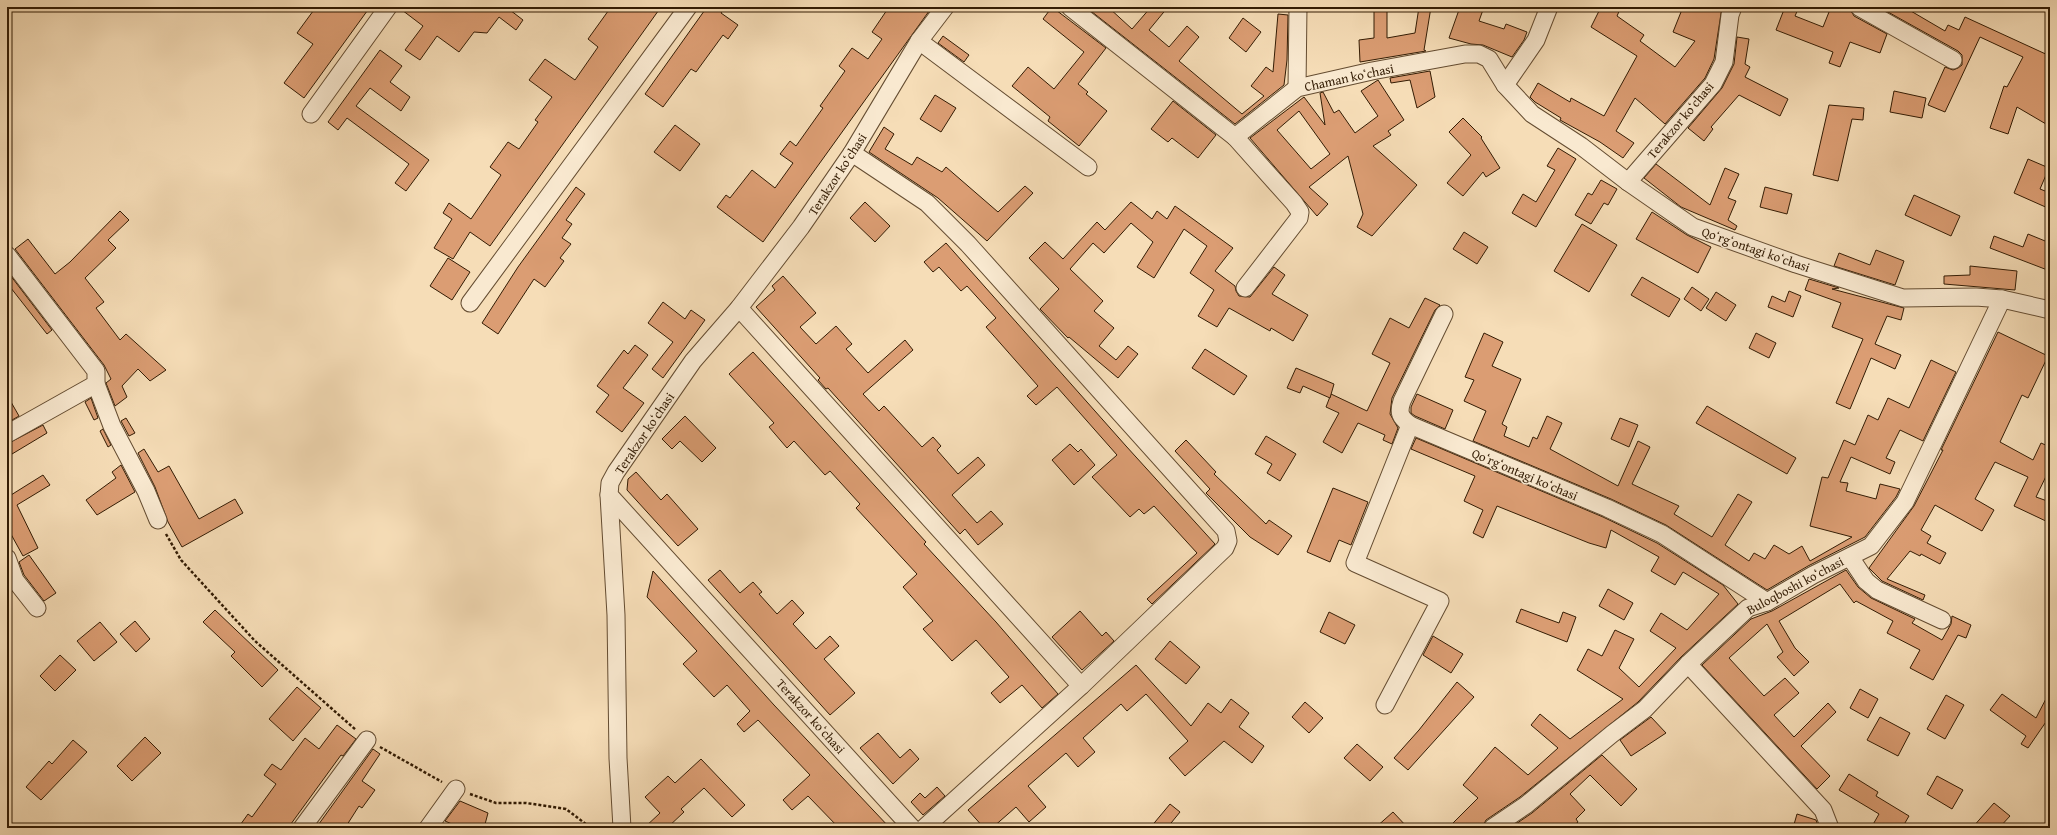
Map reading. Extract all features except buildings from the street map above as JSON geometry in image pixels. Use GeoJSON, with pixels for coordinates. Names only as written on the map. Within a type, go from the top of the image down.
{"type":"FeatureCollection","features":[{"type":"Feature","properties":{"kind":"street"},"geometry":{"type":"LineString","coordinates":[[311,114],[388,7]]}},
{"type":"Feature","properties":{"kind":"street"},"geometry":{"type":"LineString","coordinates":[[470,303],[688,7]]}},
{"type":"Feature","properties":{"kind":"street","name":"Terakzor koʻchasi"},"geometry":{"type":"LineString","coordinates":[[912,828],[609,495],[610,483],[616,472],[693,361],[739,308],[802,227],[852,153],[919,41],[945,7]]}},
{"type":"Feature","properties":{"kind":"street"},"geometry":{"type":"LineString","coordinates":[[1070,7],[1235,137],[1294,203],[1300,212],[1299,218],[1245,288]]}},
{"type":"Feature","properties":{"kind":"street"},"geometry":{"type":"LineString","coordinates":[[1297,88],[1298,7]]}},
{"type":"Feature","properties":{"kind":"street"},"geometry":{"type":"LineString","coordinates":[[1506,85],[1536,40],[1549,7]]}},
{"type":"Feature","properties":{"kind":"street","name":"Terakzor koʻchasi"},"geometry":{"type":"LineString","coordinates":[[1628,182],[1713,84],[1724,62],[1730,15],[1733,7]]}},
{"type":"Feature","properties":{"kind":"street"},"geometry":{"type":"LineString","coordinates":[[1859,7],[1953,60]]}},
{"type":"Feature","properties":{"kind":"street"},"geometry":{"type":"LineString","coordinates":[[919,41],[1088,167]]}},
{"type":"Feature","properties":{"kind":"street","name":"Chaman koʻchasi"},"geometry":{"type":"LineString","coordinates":[[1235,137],[1297,88],[1372,71],[1479,54],[1489,59],[1506,85]]}},
{"type":"Feature","properties":{"kind":"street","name":"Qoʻrgʻontagi koʻchasi"},"geometry":{"type":"LineString","coordinates":[[1506,85],[1532,114],[1581,146],[1628,182],[1693,227],[1796,264],[1903,298],[2002,299],[2050,310]]}},
{"type":"Feature","properties":{"kind":"street"},"geometry":{"type":"LineString","coordinates":[[852,153],[927,203],[968,244],[1226,531],[1228,540],[1225,548],[1081,686],[924,828]]}},
{"type":"Feature","properties":{"kind":"street"},"geometry":{"type":"LineString","coordinates":[[7,255],[96,371],[96,384],[112,426],[146,491],[158,520]]}},
{"type":"Feature","properties":{"kind":"street","name":"Buloqboshi koʻchasi"},"geometry":{"type":"LineString","coordinates":[[1492,828],[1526,805],[1612,734],[1645,710],[1688,664],[1748,608],[1767,602],[1871,546],[1905,502],[2002,299]]}},
{"type":"Feature","properties":{"kind":"street"},"geometry":{"type":"LineString","coordinates":[[739,308],[1081,686]]}},
{"type":"Feature","properties":{"kind":"street"},"geometry":{"type":"LineString","coordinates":[[1385,705],[1440,601],[1355,563],[1410,425],[1401,418],[1399,410],[1444,314]]}},
{"type":"Feature","properties":{"kind":"street"},"geometry":{"type":"LineString","coordinates":[[7,434],[96,384]]}},
{"type":"Feature","properties":{"kind":"street","name":"Qoʻrgʻontagi koʻchasi"},"geometry":{"type":"LineString","coordinates":[[1410,425],[1607,508],[1662,534],[1767,602]]}},
{"type":"Feature","properties":{"kind":"street"},"geometry":{"type":"LineString","coordinates":[[609,495],[616,615],[618,758],[622,828]]}},
{"type":"Feature","properties":{"kind":"street"},"geometry":{"type":"LineString","coordinates":[[1850,557],[1866,582],[1877,590],[1942,620]]}},
{"type":"Feature","properties":{"kind":"street"},"geometry":{"type":"LineString","coordinates":[[7,558],[15,580],[36,608]]}},
{"type":"Feature","properties":{"kind":"street"},"geometry":{"type":"LineString","coordinates":[[1688,664],[1823,810],[1830,828]]}},
{"type":"Feature","properties":{"kind":"street"},"geometry":{"type":"LineString","coordinates":[[302,828],[367,740]]}},
{"type":"Feature","properties":{"kind":"street"},"geometry":{"type":"LineString","coordinates":[[428,828],[456,789]]}},
{"type":"Feature","properties":{"kind":"path"},"geometry":{"type":"LineString","coordinates":[[158,520],[181,560],[254,641],[367,740],[456,789],[496,802],[526,803],[566,809],[591,828]]}}]}
